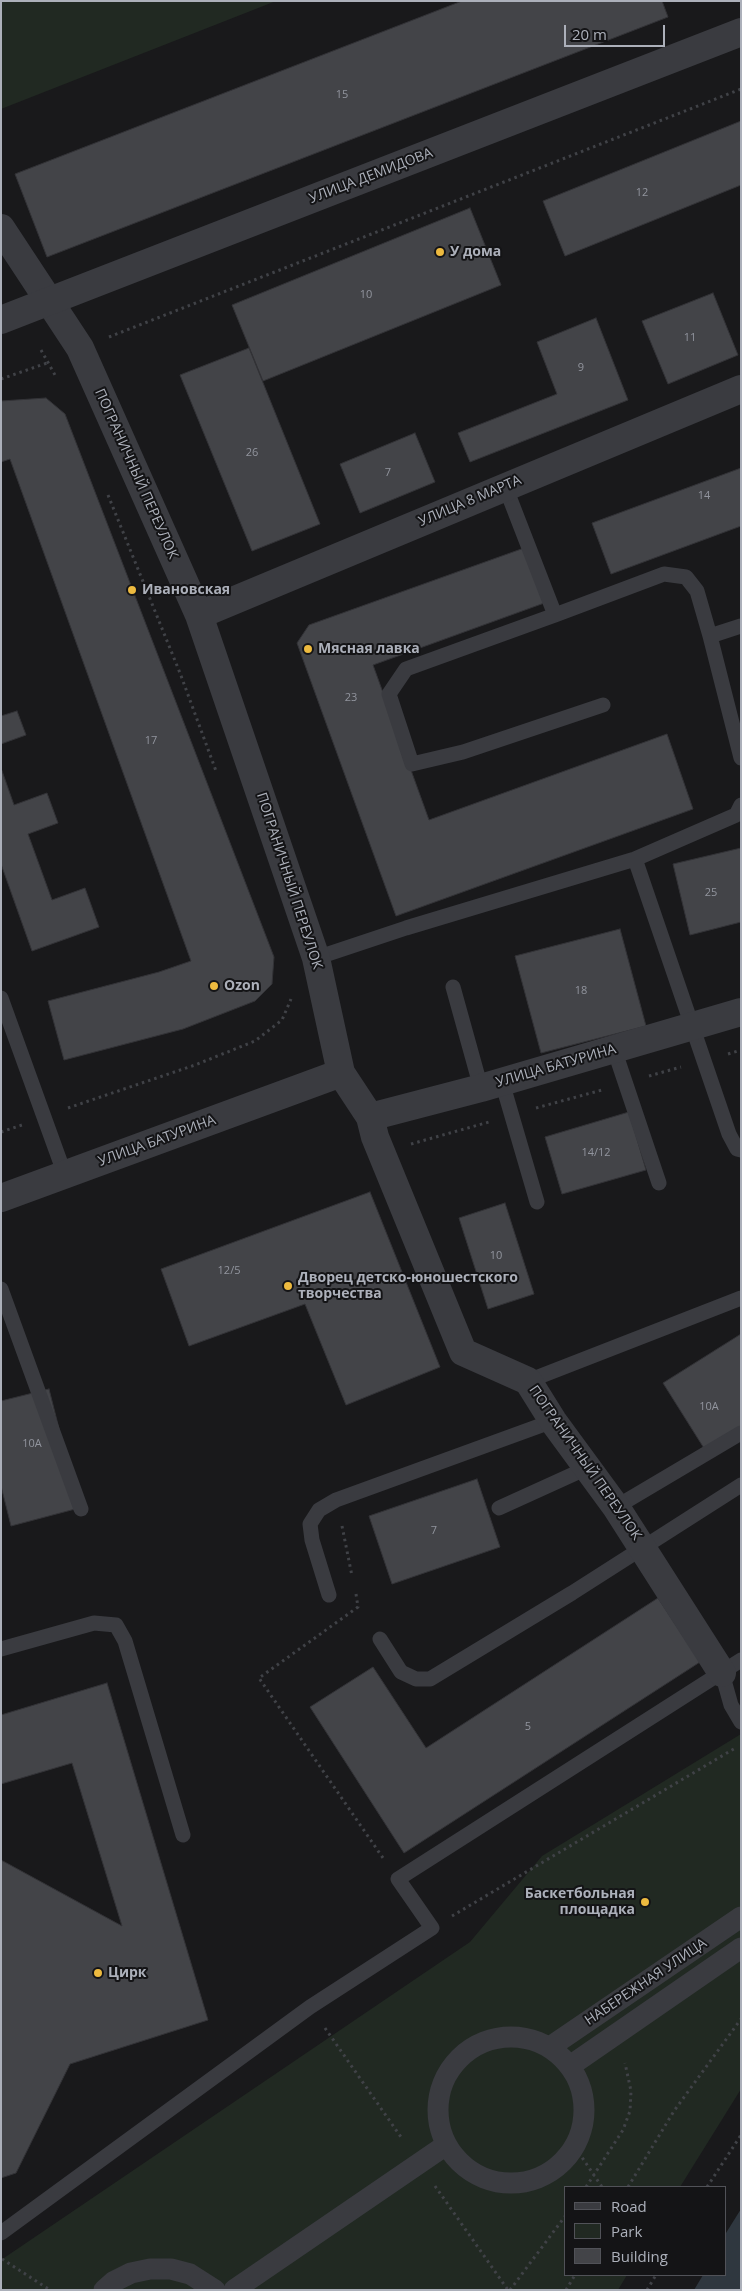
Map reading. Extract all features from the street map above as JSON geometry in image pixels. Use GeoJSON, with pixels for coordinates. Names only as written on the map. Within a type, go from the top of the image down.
{"type":"FeatureCollection","features":[{"type":"Feature","properties":{"kind":"street","name":"УЛИЦА ДЕМИДОВА"},"geometry":{"type":"LineString","coordinates":[[12,316],[741,32]]}},
{"type":"Feature","properties":{"kind":"street","name":"ПОГРАНИЧНЫЙ ПЕРЕУЛОК"},"geometry":{"type":"LineString","coordinates":[[1,228],[80,348],[199,614],[316,958],[341,1073],[370,1117],[381,1152],[463,1352],[528,1381],[553,1421],[731,1667]]}},
{"type":"Feature","properties":{"kind":"street","name":"УЛИЦА 8 МАРТА"},"geometry":{"type":"LineString","coordinates":[[199,614],[741,389]]}},
{"type":"Feature","properties":{"kind":"street","name":"УЛИЦА БАТУРИНА"},"geometry":{"type":"LineString","coordinates":[[370,1117],[492,1085],[741,1012]]}},
{"type":"Feature","properties":{"kind":"street","name":"УЛИЦА БАТУРИНА"},"geometry":{"type":"LineString","coordinates":[[1,1198],[341,1073]]}},
{"type":"Feature","properties":{"kind":"street","name":"НАБЕРЕЖНАЯ УЛИЦА"},"geometry":{"type":"LineString","coordinates":[[550,2047],[741,1917]]}},
{"type":"Feature","properties":{"kind":"street","name":"НАБЕРЕЖНАЯ УЛИЦА"},"geometry":{"type":"LineString","coordinates":[[570,2066],[741,1948]]}},
{"type":"Feature","properties":{"kind":"street"},"geometry":{"type":"LineString","coordinates":[[506,2037],[522,2038],[550,2047],[570,2066],[578,2078],[585,2106],[584,2120],[575,2147],[561,2165],[542,2177],[521,2183],[499,2182],[478,2176],[460,2162],[446,2145],[440,2130],[439,2098],[443,2082],[451,2068],[462,2056],[482,2043],[506,2037]]}},
{"type":"Feature","properties":{"kind":"street"},"geometry":{"type":"LineString","coordinates":[[234,2290],[446,2145]]}},
{"type":"Feature","properties":{"kind":"street"},"geometry":{"type":"LineString","coordinates":[[104,2290],[113,2282],[131,2273],[150,2269],[171,2269],[190,2274],[215,2290]]}},
{"type":"Feature","properties":{"kind":"lane"},"geometry":{"type":"LineString","coordinates":[[505,486],[554,615]]}},
{"type":"Feature","properties":{"kind":"lane"},"geometry":{"type":"LineString","coordinates":[[603,705],[463,752],[412,764],[389,694],[406,669],[664,574],[686,577],[697,591],[741,758]]}},
{"type":"Feature","properties":{"kind":"lane"},"geometry":{"type":"LineString","coordinates":[[710,636],[741,626]]}},
{"type":"Feature","properties":{"kind":"lane"},"geometry":{"type":"LineString","coordinates":[[316,958],[406,928],[635,859],[736,815],[741,805]]}},
{"type":"Feature","properties":{"kind":"lane"},"geometry":{"type":"LineString","coordinates":[[635,859],[729,1134],[736,1149],[741,1150]]}},
{"type":"Feature","properties":{"kind":"lane"},"geometry":{"type":"LineString","coordinates":[[453,987],[492,1085],[512,1115],[537,1202]]}},
{"type":"Feature","properties":{"kind":"lane"},"geometry":{"type":"LineString","coordinates":[[1,998],[65,1175]]}},
{"type":"Feature","properties":{"kind":"lane"},"geometry":{"type":"LineString","coordinates":[[614,1049],[659,1183]]}},
{"type":"Feature","properties":{"kind":"lane"},"geometry":{"type":"LineString","coordinates":[[1,1289],[81,1509]]}},
{"type":"Feature","properties":{"kind":"lane"},"geometry":{"type":"LineString","coordinates":[[528,1381],[741,1298]]}},
{"type":"Feature","properties":{"kind":"lane"},"geometry":{"type":"LineString","coordinates":[[329,1595],[312,1540],[310,1524],[319,1510],[336,1500],[553,1421]]}},
{"type":"Feature","properties":{"kind":"lane"},"geometry":{"type":"LineString","coordinates":[[616,1507],[741,1433]]}},
{"type":"Feature","properties":{"kind":"lane"},"geometry":{"type":"LineString","coordinates":[[499,1508],[587,1468]]}},
{"type":"Feature","properties":{"kind":"lane"},"geometry":{"type":"LineString","coordinates":[[380,1639],[401,1672],[416,1679],[430,1679],[644,1548],[741,1485]]}},
{"type":"Feature","properties":{"kind":"lane"},"geometry":{"type":"LineString","coordinates":[[1,1649],[94,1623],[116,1625],[125,1641],[183,1835]]}},
{"type":"Feature","properties":{"kind":"lane"},"geometry":{"type":"LineString","coordinates":[[731,1667],[731,1705],[741,1722]]}},
{"type":"Feature","properties":{"kind":"lane"},"geometry":{"type":"LineString","coordinates":[[1,2233],[310,2007],[432,1928],[398,1879],[731,1667]]}},
{"type":"Feature","properties":{"kind":"path"},"geometry":{"type":"LineString","coordinates":[[1,379],[47,363],[80,348],[741,89]]}},
{"type":"Feature","properties":{"kind":"path"},"geometry":{"type":"LineString","coordinates":[[12,316],[57,378]]}},
{"type":"Feature","properties":{"kind":"path"},"geometry":{"type":"LineString","coordinates":[[107,492],[180,673],[218,775]]}},
{"type":"Feature","properties":{"kind":"path"},"geometry":{"type":"LineString","coordinates":[[1,1132],[195,1065],[255,1041],[282,1020],[293,996]]}},
{"type":"Feature","properties":{"kind":"path"},"geometry":{"type":"LineString","coordinates":[[381,1152],[741,1050]]}},
{"type":"Feature","properties":{"kind":"path"},"geometry":{"type":"LineString","coordinates":[[336,1500],[352,1578]]}},
{"type":"Feature","properties":{"kind":"path"},"geometry":{"type":"LineString","coordinates":[[354,1588],[358,1607],[259,1678],[398,1879]]}},
{"type":"Feature","properties":{"kind":"path"},"geometry":{"type":"LineString","coordinates":[[432,1928],[741,1745]]}},
{"type":"Feature","properties":{"kind":"path"},"geometry":{"type":"LineString","coordinates":[[629,2186],[674,2111],[741,2019]]}},
{"type":"Feature","properties":{"kind":"path"},"geometry":{"type":"LineString","coordinates":[[587,2186],[623,2130],[630,2111],[628,2075],[624,2059],[614,2035]]}},
{"type":"Feature","properties":{"kind":"path"},"geometry":{"type":"LineString","coordinates":[[333,2040],[359,2078]]}},
{"type":"Feature","properties":{"kind":"path"},"geometry":{"type":"LineString","coordinates":[[708,2186],[741,2135]]}},
{"type":"Feature","properties":{"kind":"path"},"geometry":{"type":"LineString","coordinates":[[575,2147],[601,2186]]}},
{"type":"Feature","properties":{"kind":"path"},"geometry":{"type":"LineString","coordinates":[[510,2290],[564,2218]]}},
{"type":"Feature","properties":{"kind":"path"},"geometry":{"type":"LineString","coordinates":[[4,2260],[50,2290]]}},
{"type":"Feature","properties":{"kind":"path"},"geometry":{"type":"LineString","coordinates":[[566,2290],[574,2276]]}},
{"type":"Feature","properties":{"kind":"path"},"geometry":{"type":"LineString","coordinates":[[647,2290],[655,2276]]}},
{"type":"Feature","properties":{"kind":"green space"},"geometry":{"type":"Polygon","coordinates":[[[1,1],[276,1],[1,109],[1,1]]]}},
{"type":"Feature","properties":{"kind":"green space"},"geometry":{"type":"Polygon","coordinates":[[[741,1734],[741,2089],[681,2186],[564,2186],[564,2276],[626,2276],[618,2290],[1,2290],[1,2260],[470,1942],[542,1856],[741,1734]]]}},
{"type":"Feature","properties":{"kind":"shaded area"},"geometry":{"type":"Polygon","coordinates":[[[741,2209],[741,2290],[694,2290],[702,2276],[727,2276],[727,2231],[741,2209]]]}},
{"type":"Feature","properties":{"kind":"building"},"geometry":{"type":"Polygon","coordinates":[[[462,1],[662,1],[668,17],[47,257],[15,174],[462,1]]]}},
{"type":"Feature","properties":{"kind":"building"},"geometry":{"type":"Polygon","coordinates":[[[741,121],[741,185],[565,256],[543,201],[741,121]]]}},
{"type":"Feature","properties":{"kind":"building"},"geometry":{"type":"Polygon","coordinates":[[[470,208],[501,285],[263,381],[232,305],[470,208]]]}},
{"type":"Feature","properties":{"kind":"building"},"geometry":{"type":"Polygon","coordinates":[[[713,293],[738,355],[668,384],[642,321],[713,293]]]}},
{"type":"Feature","properties":{"kind":"building"},"geometry":{"type":"Polygon","coordinates":[[[596,318],[628,400],[470,462],[458,433],[557,394],[537,342],[596,318]]]}},
{"type":"Feature","properties":{"kind":"building"},"geometry":{"type":"Polygon","coordinates":[[[249,348],[320,524],[252,551],[180,375],[249,348]]]}},
{"type":"Feature","properties":{"kind":"building"},"geometry":{"type":"Polygon","coordinates":[[[46,398],[65,414],[274,957],[272,984],[255,1001],[183,1029],[64,1060],[48,1001],[159,972],[191,961],[10,459],[1,462],[1,401],[46,398]]]}},
{"type":"Feature","properties":{"kind":"building"},"geometry":{"type":"Polygon","coordinates":[[[415,433],[435,482],[360,513],[340,464],[415,433]]]}},
{"type":"Feature","properties":{"kind":"building"},"geometry":{"type":"Polygon","coordinates":[[[741,468],[741,526],[611,574],[592,523],[741,468]]]}},
{"type":"Feature","properties":{"kind":"building"},"geometry":{"type":"Polygon","coordinates":[[[527,547],[547,602],[373,665],[429,820],[667,734],[693,809],[396,916],[297,643],[309,625],[527,547]]]}},
{"type":"Feature","properties":{"kind":"building"},"geometry":{"type":"Polygon","coordinates":[[[17,711],[26,735],[1,744],[1,716],[17,711]]]}},
{"type":"Feature","properties":{"kind":"building"},"geometry":{"type":"Polygon","coordinates":[[[1,768],[14,805],[47,793],[58,823],[28,834],[52,900],[85,888],[99,927],[32,951],[1,864],[1,768]]]}},
{"type":"Feature","properties":{"kind":"building"},"geometry":{"type":"Polygon","coordinates":[[[741,848],[741,922],[690,935],[673,864],[741,848]]]}},
{"type":"Feature","properties":{"kind":"building"},"geometry":{"type":"Polygon","coordinates":[[[620,929],[646,1026],[541,1053],[515,956],[620,929]]]}},
{"type":"Feature","properties":{"kind":"building"},"geometry":{"type":"Polygon","coordinates":[[[629,1112],[646,1170],[562,1194],[545,1137],[629,1112]]]}},
{"type":"Feature","properties":{"kind":"building","name":"Дворец детско-юношестского творчества"},"geometry":{"type":"Polygon","coordinates":[[[370,1192],[440,1367],[346,1405],[305,1304],[189,1346],[161,1269],[370,1192]]]}},
{"type":"Feature","properties":{"kind":"building"},"geometry":{"type":"Polygon","coordinates":[[[505,1203],[534,1294],[488,1309],[459,1218],[505,1203]]]}},
{"type":"Feature","properties":{"kind":"building"},"geometry":{"type":"Polygon","coordinates":[[[741,1334],[741,1431],[707,1453],[663,1383],[741,1334]]]}},
{"type":"Feature","properties":{"kind":"building"},"geometry":{"type":"Polygon","coordinates":[[[49,1389],[79,1508],[11,1526],[1,1486],[1,1401],[49,1389]]]}},
{"type":"Feature","properties":{"kind":"building"},"geometry":{"type":"Polygon","coordinates":[[[477,1479],[500,1547],[392,1584],[369,1516],[477,1479]]]}},
{"type":"Feature","properties":{"kind":"building"},"geometry":{"type":"Polygon","coordinates":[[[658,1598],[700,1662],[404,1853],[310,1707],[373,1667],[426,1748],[658,1598]]]}},
{"type":"Feature","properties":{"kind":"building","name":"Цирк"},"geometry":{"type":"Polygon","coordinates":[[[107,1683],[208,2020],[70,2064],[16,2173],[1,2178],[1,1860],[122,1926],[72,1763],[1,1784],[1,1715],[107,1683]]]}},
{"type":"Feature","properties":{"kind":"place","name":"У дома"},"geometry":{"type":"Point","coordinates":[440,252]}},
{"type":"Feature","properties":{"kind":"place","name":"Ивановская"},"geometry":{"type":"Point","coordinates":[132,590]}},
{"type":"Feature","properties":{"kind":"place","name":"Мясная лавка"},"geometry":{"type":"Point","coordinates":[308,649]}},
{"type":"Feature","properties":{"kind":"place","name":"Ozon"},"geometry":{"type":"Point","coordinates":[214,986]}},
{"type":"Feature","properties":{"kind":"place","name":"Дворец детско-юношестского творчества"},"geometry":{"type":"Point","coordinates":[288,1286]}},
{"type":"Feature","properties":{"kind":"place","name":"Баскетбольная площадка"},"geometry":{"type":"Point","coordinates":[645,1902]}},
{"type":"Feature","properties":{"kind":"place","name":"Цирк"},"geometry":{"type":"Point","coordinates":[98,1973]}}]}
